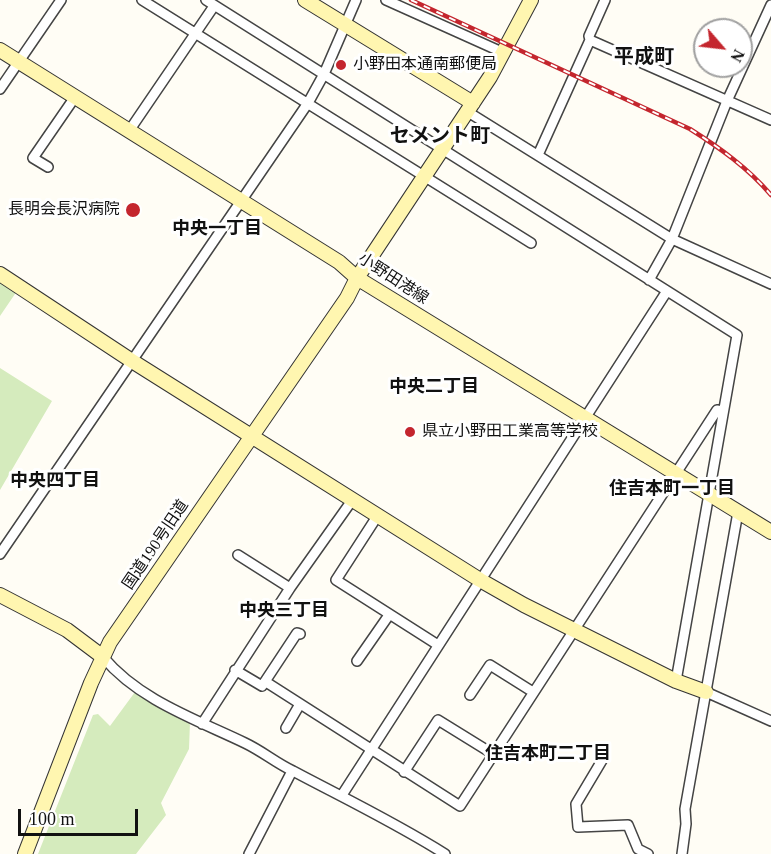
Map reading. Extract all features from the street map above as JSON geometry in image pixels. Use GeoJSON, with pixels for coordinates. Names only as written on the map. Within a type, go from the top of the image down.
{"type":"FeatureCollection","features":[{"type":"Feature","properties":{"kind":"street"},"geometry":{"type":"LineString","coordinates":[[0,89],[61,0]]}},
{"type":"Feature","properties":{"kind":"street"},"geometry":{"type":"LineString","coordinates":[[142,0],[531,243]]}},
{"type":"Feature","properties":{"kind":"street"},"geometry":{"type":"LineString","coordinates":[[206,0],[736,335],[676,681]]}},
{"type":"Feature","properties":{"kind":"street"},"geometry":{"type":"LineString","coordinates":[[305,0],[345,24],[538,155],[672,239],[771,284]]}},
{"type":"Feature","properties":{"kind":"street"},"geometry":{"type":"LineString","coordinates":[[0,554],[308,103],[324,74],[356,0]]}},
{"type":"Feature","properties":{"kind":"street"},"geometry":{"type":"LineString","coordinates":[[386,0],[504,53]]}},
{"type":"Feature","properties":{"kind":"street","name":"国道190号旧道"},"geometry":{"type":"LineString","coordinates":[[25,854],[102,657],[110,642],[347,298],[357,278],[504,53],[531,0]]}},
{"type":"Feature","properties":{"kind":"street"},"geometry":{"type":"LineString","coordinates":[[538,155],[590,40],[589,36],[605,0]]}},
{"type":"Feature","properties":{"kind":"street"},"geometry":{"type":"LineString","coordinates":[[649,280],[672,239],[727,101],[771,5]]}},
{"type":"Feature","properties":{"kind":"street"},"geometry":{"type":"LineString","coordinates":[[129,131],[214,6]]}},
{"type":"Feature","properties":{"kind":"street"},"geometry":{"type":"LineString","coordinates":[[590,40],[771,120]]}},
{"type":"Feature","properties":{"kind":"street","name":"小野田港線"},"geometry":{"type":"LineString","coordinates":[[0,50],[339,262],[357,278],[771,532]]}},
{"type":"Feature","properties":{"kind":"street"},"geometry":{"type":"LineString","coordinates":[[48,167],[33,158],[75,97]]}},
{"type":"Feature","properties":{"kind":"street"},"geometry":{"type":"LineString","coordinates":[[0,274],[480,580],[676,681],[771,721]]}},
{"type":"Feature","properties":{"kind":"street"},"geometry":{"type":"LineString","coordinates":[[342,795],[667,291]]}},
{"type":"Feature","properties":{"kind":"street"},"geometry":{"type":"LineString","coordinates":[[266,682],[460,806],[717,410],[723,411]]}},
{"type":"Feature","properties":{"kind":"street"},"geometry":{"type":"LineString","coordinates":[[202,724],[290,588],[353,499]]}},
{"type":"Feature","properties":{"kind":"street"},"geometry":{"type":"LineString","coordinates":[[682,854],[686,824],[685,809],[738,512]]}},
{"type":"Feature","properties":{"kind":"street"},"geometry":{"type":"LineString","coordinates":[[378,515],[336,580],[438,645]]}},
{"type":"Feature","properties":{"kind":"street"},"geometry":{"type":"LineString","coordinates":[[238,555],[290,588]]}},
{"type":"Feature","properties":{"kind":"street"},"geometry":{"type":"LineString","coordinates":[[0,595],[67,630],[102,657],[139,691],[342,795],[412,833],[445,854]]}},
{"type":"Feature","properties":{"kind":"street"},"geometry":{"type":"LineString","coordinates":[[357,661],[389,615]]}},
{"type":"Feature","properties":{"kind":"street"},"geometry":{"type":"LineString","coordinates":[[236,670],[262,686],[297,633],[300,634]]}},
{"type":"Feature","properties":{"kind":"street"},"geometry":{"type":"LineString","coordinates":[[470,695],[490,665],[533,692]]}},
{"type":"Feature","properties":{"kind":"street"},"geometry":{"type":"LineString","coordinates":[[286,728],[300,704]]}},
{"type":"Feature","properties":{"kind":"street"},"geometry":{"type":"LineString","coordinates":[[404,772],[438,720],[493,754]]}},
{"type":"Feature","properties":{"kind":"street"},"geometry":{"type":"LineString","coordinates":[[604,757],[576,804],[578,827],[628,825],[638,849],[648,854]]}},
{"type":"Feature","properties":{"kind":"street"},"geometry":{"type":"LineString","coordinates":[[249,854],[292,771]]}},
{"type":"Feature","properties":{"kind":"green space"},"geometry":{"type":"Polygon","coordinates":[[[0,280],[17,291],[0,316],[0,280]]]}},
{"type":"Feature","properties":{"kind":"green space"},"geometry":{"type":"Polygon","coordinates":[[[0,368],[52,401],[0,490],[0,368]]]}},
{"type":"Feature","properties":{"kind":"green space"},"geometry":{"type":"Polygon","coordinates":[[[135,692],[190,722],[189,749],[161,803],[166,815],[136,854],[38,854],[93,715],[98,714],[110,726],[135,692]]]}},
{"type":"Feature","properties":{"kind":"railway"},"geometry":{"type":"LineString","coordinates":[[411,0],[690,129],[733,159],[771,195]]}},
{"type":"Feature","properties":{"kind":"place","name":"小野田本通南郵便局"},"geometry":{"type":"Point","coordinates":[341,65]}},
{"type":"Feature","properties":{"kind":"place","name":"長明会長沢病院"},"geometry":{"type":"Point","coordinates":[133,210]}},
{"type":"Feature","properties":{"kind":"place","name":"県立小野田工業高等学校"},"geometry":{"type":"Point","coordinates":[410,432]}},
{"type":"Feature","properties":{"kind":"district","name":"平成町"},"geometry":{"type":"Point","coordinates":[644,58]}},
{"type":"Feature","properties":{"kind":"district","name":"セメント町"},"geometry":{"type":"Point","coordinates":[440,137]}},
{"type":"Feature","properties":{"kind":"district","name":"中央一丁目"},"geometry":{"type":"Point","coordinates":[217,229]}},
{"type":"Feature","properties":{"kind":"district","name":"中央二丁目"},"geometry":{"type":"Point","coordinates":[434,387]}},
{"type":"Feature","properties":{"kind":"district","name":"中央四丁目"},"geometry":{"type":"Point","coordinates":[55,481]}},
{"type":"Feature","properties":{"kind":"district","name":"住吉本町一丁目"},"geometry":{"type":"Point","coordinates":[672,489]}},
{"type":"Feature","properties":{"kind":"district","name":"中央三丁目"},"geometry":{"type":"Point","coordinates":[284,611]}},
{"type":"Feature","properties":{"kind":"district","name":"住吉本町二丁目"},"geometry":{"type":"Point","coordinates":[548,754]}}]}
